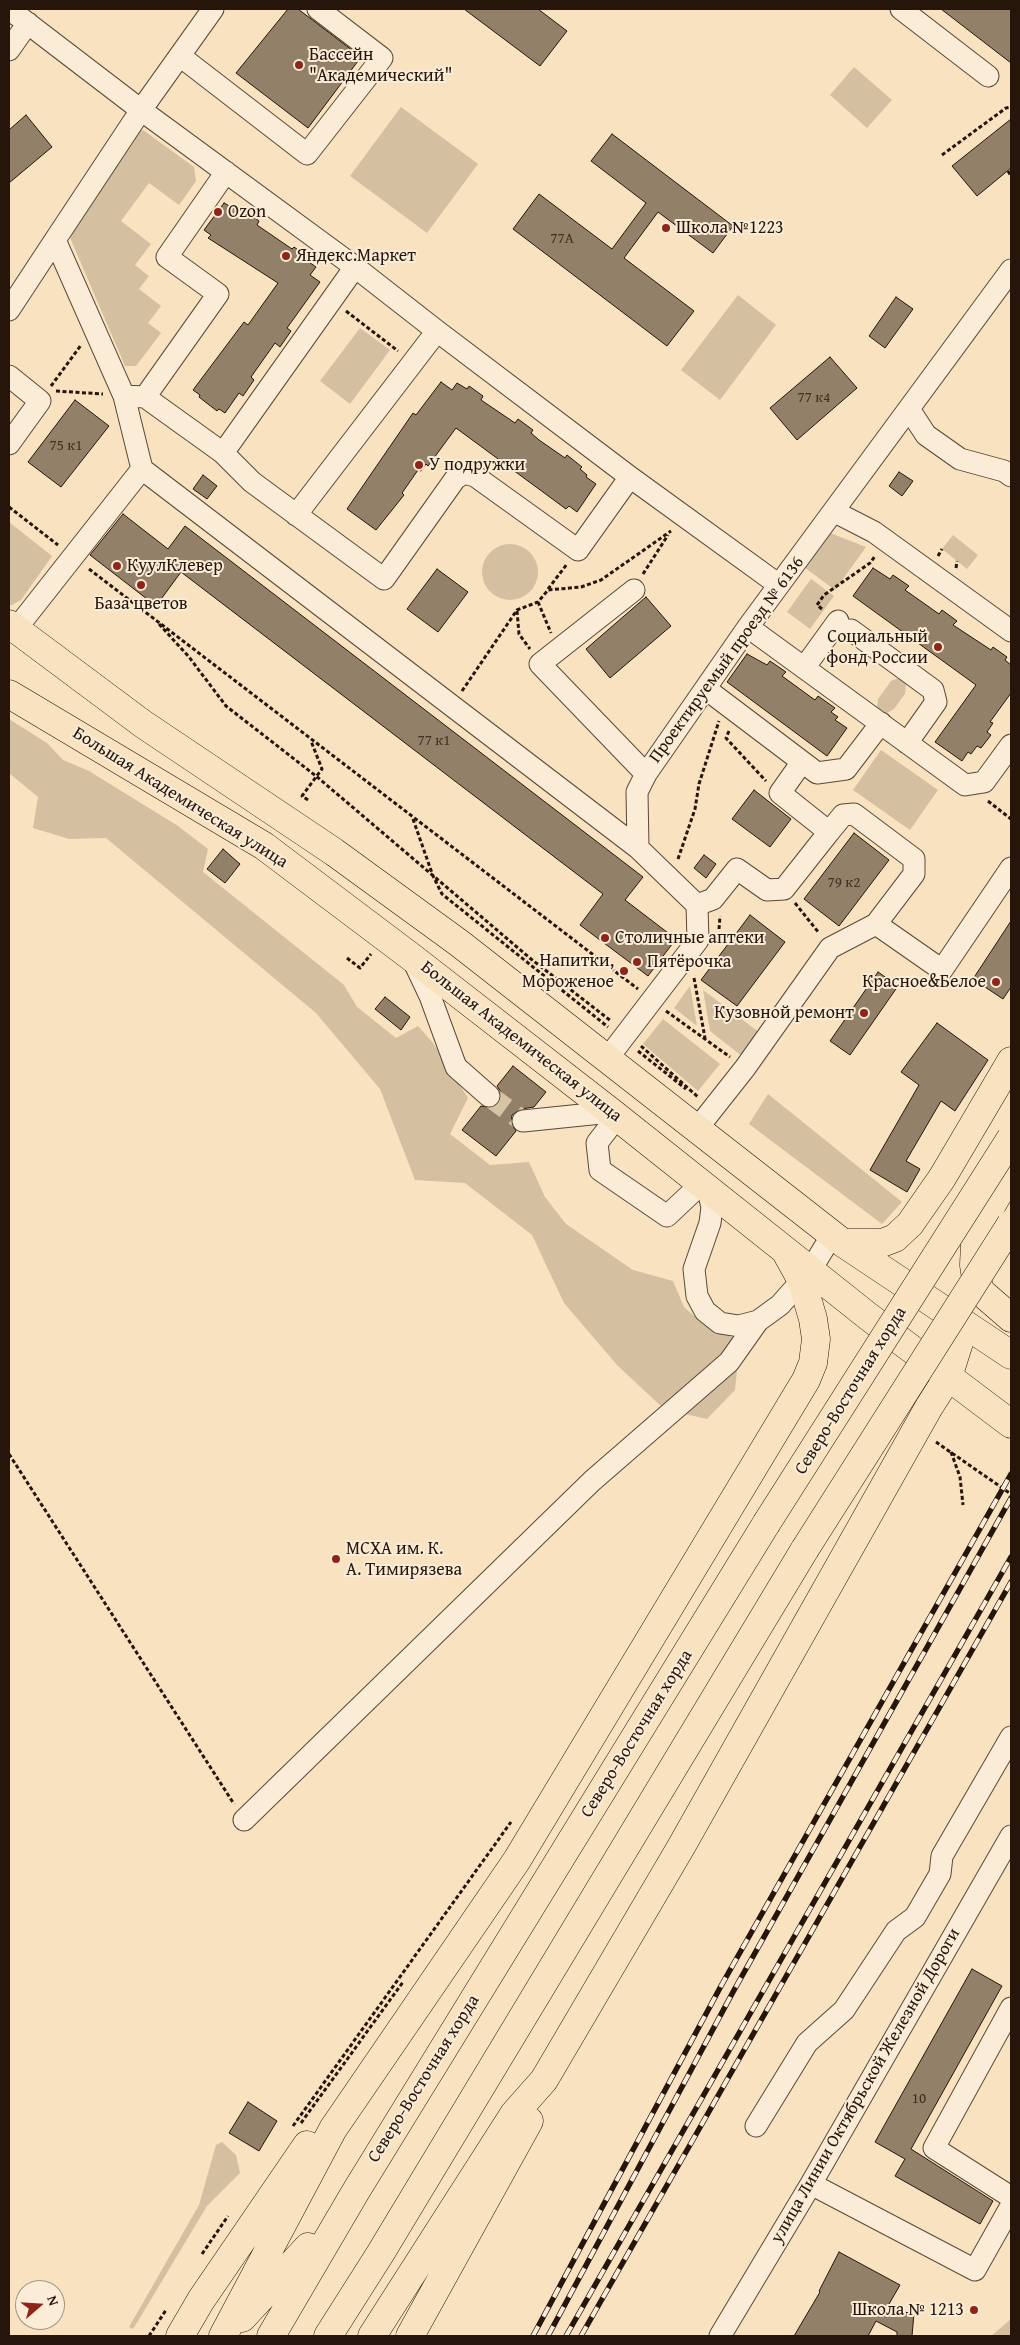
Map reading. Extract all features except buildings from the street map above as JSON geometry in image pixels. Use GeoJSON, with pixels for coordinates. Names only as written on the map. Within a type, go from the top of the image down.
{"type":"FeatureCollection","features":[{"type":"Feature","properties":{"kind":"main road","name":"Большая Академическая улица"},"geometry":{"type":"LineString","coordinates":[[12,627],[143,724],[334,852],[459,943],[619,1044],[696,1130],[838,1239],[1011,1355]]}},
{"type":"Feature","properties":{"kind":"main road","name":"Большая Академическая улица"},"geometry":{"type":"LineString","coordinates":[[9,694],[264,846],[614,1114],[787,1254],[806,1276],[1011,1424]]}},
{"type":"Feature","properties":{"kind":"main road"},"geometry":{"type":"LineString","coordinates":[[838,1239],[882,1244],[895,1238],[910,1224],[942,1178],[1011,1061]]}},
{"type":"Feature","properties":{"kind":"main road","name":"Северо-Восточная хорда"},"geometry":{"type":"LineString","coordinates":[[271,2336],[356,2190],[766,1524],[1011,1138]]}},
{"type":"Feature","properties":{"kind":"main road"},"geometry":{"type":"LineString","coordinates":[[1010,1317],[981,1292],[976,1279],[974,1265],[975,1243],[982,1222],[998,1194],[1011,1180]]}},
{"type":"Feature","properties":{"kind":"main road"},"geometry":{"type":"LineString","coordinates":[[328,2336],[380,2254],[805,1549],[1011,1224]]}},
{"type":"Feature","properties":{"kind":"main road"},"geometry":{"type":"LineString","coordinates":[[224,2336],[332,2129],[517,1860],[806,1380],[813,1363],[816,1340],[806,1276]]}},
{"type":"Feature","properties":{"kind":"main road"},"geometry":{"type":"LineString","coordinates":[[410,2336],[528,2123],[544,2080],[677,1856],[925,1413],[948,1377],[961,1336],[959,1320]]}},
{"type":"Feature","properties":{"kind":"main road"},"geometry":{"type":"LineString","coordinates":[[180,2336],[201,2300],[358,2070],[517,1860]]}},
{"type":"Feature","properties":{"kind":"main road"},"geometry":{"type":"LineString","coordinates":[[372,2336],[514,2114],[544,2080]]}},
{"type":"Feature","properties":{"kind":"main road"},"geometry":{"type":"LineString","coordinates":[[224,2336],[286,2273],[356,2190]]}},
{"type":"Feature","properties":{"kind":"main road"},"geometry":{"type":"LineString","coordinates":[[345,2336],[380,2254]]}},
{"type":"Feature","properties":{"kind":"street"},"geometry":{"type":"LineString","coordinates":[[9,9],[141,110],[355,266],[437,332],[630,477],[780,585]]}},
{"type":"Feature","properties":{"kind":"street"},"geometry":{"type":"LineString","coordinates":[[9,310],[141,110],[213,9]]}},
{"type":"Feature","properties":{"kind":"street"},"geometry":{"type":"LineString","coordinates":[[180,56],[308,154],[382,58],[318,9]]}},
{"type":"Feature","properties":{"kind":"street"},"geometry":{"type":"LineString","coordinates":[[901,9],[988,76]]}},
{"type":"Feature","properties":{"kind":"street"},"geometry":{"type":"LineString","coordinates":[[9,50],[28,23]]}},
{"type":"Feature","properties":{"kind":"street"},"geometry":{"type":"LineString","coordinates":[[145,397],[218,294],[167,257],[226,172]]}},
{"type":"Feature","properties":{"kind":"street"},"geometry":{"type":"LineString","coordinates":[[55,240],[124,396],[142,469],[638,848],[705,902]]}},
{"type":"Feature","properties":{"kind":"street"},"geometry":{"type":"LineString","coordinates":[[223,453],[355,266]]}},
{"type":"Feature","properties":{"kind":"street","name":"Проектируемый проезд № 6136"},"geometry":{"type":"LineString","coordinates":[[638,848],[637,792],[646,774],[748,627],[835,512],[1011,270]]}},
{"type":"Feature","properties":{"kind":"street"},"geometry":{"type":"LineString","coordinates":[[296,515],[437,332]]}},
{"type":"Feature","properties":{"kind":"street"},"geometry":{"type":"LineString","coordinates":[[9,376],[40,401],[9,444]]}},
{"type":"Feature","properties":{"kind":"street"},"geometry":{"type":"LineString","coordinates":[[124,396],[145,397],[223,453],[252,482],[384,579],[455,479],[464,473],[475,476],[578,550],[630,477]]}},
{"type":"Feature","properties":{"kind":"street"},"geometry":{"type":"LineString","coordinates":[[909,409],[926,435],[960,459],[1009,469]]}},
{"type":"Feature","properties":{"kind":"street"},"geometry":{"type":"LineString","coordinates":[[12,627],[142,469]]}},
{"type":"Feature","properties":{"kind":"street"},"geometry":{"type":"LineString","coordinates":[[835,512],[886,541],[1011,630]]}},
{"type":"Feature","properties":{"kind":"street"},"geometry":{"type":"LineString","coordinates":[[634,590],[540,664],[646,774]]}},
{"type":"Feature","properties":{"kind":"street"},"geometry":{"type":"LineString","coordinates":[[804,668],[844,626],[933,690],[936,702],[907,742]]}},
{"type":"Feature","properties":{"kind":"street"},"geometry":{"type":"LineString","coordinates":[[748,627],[965,785],[984,782],[1011,745]]}},
{"type":"Feature","properties":{"kind":"street"},"geometry":{"type":"LineString","coordinates":[[706,689],[818,773],[846,769],[880,723]]}},
{"type":"Feature","properties":{"kind":"street"},"geometry":{"type":"LineString","coordinates":[[802,762],[780,793],[829,832]]}},
{"type":"Feature","properties":{"kind":"street"},"geometry":{"type":"LineString","coordinates":[[619,1044],[663,1004],[698,940],[705,902],[737,869],[767,890],[784,888],[844,815],[854,814],[914,859],[914,874],[876,924],[830,948],[745,1068],[696,1130]]}},
{"type":"Feature","properties":{"kind":"street"},"geometry":{"type":"LineString","coordinates":[[876,924],[942,970],[1011,868]]}},
{"type":"Feature","properties":{"kind":"street"},"geometry":{"type":"LineString","coordinates":[[410,956],[430,996],[456,1068],[489,1096]]}},
{"type":"Feature","properties":{"kind":"street"},"geometry":{"type":"LineString","coordinates":[[523,1121],[614,1114]]}},
{"type":"Feature","properties":{"kind":"street"},"geometry":{"type":"LineString","coordinates":[[614,1114],[597,1143],[600,1170],[667,1216],[704,1187],[712,1207],[710,1223],[694,1270],[697,1296],[705,1310],[720,1323],[739,1326],[758,1321]]}},
{"type":"Feature","properties":{"kind":"street"},"geometry":{"type":"LineString","coordinates":[[244,1820],[592,1481],[729,1362],[758,1321],[780,1305],[838,1239]]}},
{"type":"Feature","properties":{"kind":"street"},"geometry":{"type":"LineString","coordinates":[[896,1278],[1010,1317]]}},
{"type":"Feature","properties":{"kind":"street"},"geometry":{"type":"LineString","coordinates":[[756,2126],[807,2043],[844,2010],[896,1931],[915,1917],[940,1874],[942,1856],[1011,1737]]}},
{"type":"Feature","properties":{"kind":"street","name":"улица Линии Октябрьской Железной Дороги"},"geometry":{"type":"LineString","coordinates":[[720,2336],[811,2184],[1011,1836]]}},
{"type":"Feature","properties":{"kind":"street"},"geometry":{"type":"LineString","coordinates":[[1011,2008],[934,2148],[1011,2197]]}},
{"type":"Feature","properties":{"kind":"street"},"geometry":{"type":"LineString","coordinates":[[811,2184],[974,2270],[1011,2206]]}},
{"type":"Feature","properties":{"kind":"path"},"geometry":{"type":"LineString","coordinates":[[942,155],[1006,108],[1011,107]]}},
{"type":"Feature","properties":{"kind":"path"},"geometry":{"type":"LineString","coordinates":[[1008,171],[1011,176]]}},
{"type":"Feature","properties":{"kind":"path"},"geometry":{"type":"LineString","coordinates":[[331,300],[413,362]]}},
{"type":"Feature","properties":{"kind":"path"},"geometry":{"type":"LineString","coordinates":[[93,328],[48,390],[124,396]]}},
{"type":"Feature","properties":{"kind":"path"},"geometry":{"type":"LineString","coordinates":[[634,590],[681,515]]}},
{"type":"Feature","properties":{"kind":"path"},"geometry":{"type":"LineString","coordinates":[[548,590],[581,587],[601,580],[669,532]]}},
{"type":"Feature","properties":{"kind":"path"},"geometry":{"type":"LineString","coordinates":[[844,626],[817,605],[824,595],[870,563],[886,541]]}},
{"type":"Feature","properties":{"kind":"path"},"geometry":{"type":"LineString","coordinates":[[452,706],[517,610],[538,602],[578,550]]}},
{"type":"Feature","properties":{"kind":"path"},"geometry":{"type":"LineString","coordinates":[[538,602],[558,649]]}},
{"type":"Feature","properties":{"kind":"path"},"geometry":{"type":"LineString","coordinates":[[517,610],[518,634],[540,664]]}},
{"type":"Feature","properties":{"kind":"path"},"geometry":{"type":"LineString","coordinates":[[712,1109],[619,1044],[530,959],[316,776],[226,706],[190,656],[152,617],[413,818],[663,1004],[705,1039],[745,1068]]}},
{"type":"Feature","properties":{"kind":"path"},"geometry":{"type":"LineString","coordinates":[[730,708],[726,738],[756,772],[780,793]]}},
{"type":"Feature","properties":{"kind":"path"},"geometry":{"type":"LineString","coordinates":[[670,855],[677,862],[695,809],[699,784],[730,708]]}},
{"type":"Feature","properties":{"kind":"path"},"geometry":{"type":"LineString","coordinates":[[308,800],[302,796],[322,769],[311,740]]}},
{"type":"Feature","properties":{"kind":"path"},"geometry":{"type":"LineString","coordinates":[[413,818],[433,876],[442,894],[619,1044],[712,1109]]}},
{"type":"Feature","properties":{"kind":"path"},"geometry":{"type":"LineString","coordinates":[[784,888],[830,948]]}},
{"type":"Feature","properties":{"kind":"path"},"geometry":{"type":"LineString","coordinates":[[705,902],[721,918],[718,935]]}},
{"type":"Feature","properties":{"kind":"path"},"geometry":{"type":"LineString","coordinates":[[347,958],[360,968],[371,954]]}},
{"type":"Feature","properties":{"kind":"path"},"geometry":{"type":"LineString","coordinates":[[688,982],[693,975],[705,1039]]}},
{"type":"Feature","properties":{"kind":"path"},"geometry":{"type":"LineString","coordinates":[[944,1447],[1011,1494]]}},
{"type":"Feature","properties":{"kind":"path"},"geometry":{"type":"LineString","coordinates":[[951,1452],[960,1477],[964,1505]]}},
{"type":"Feature","properties":{"kind":"path"},"geometry":{"type":"LineString","coordinates":[[9,1454],[244,1820]]}},
{"type":"Feature","properties":{"kind":"path"},"geometry":{"type":"LineString","coordinates":[[292,2127],[513,1820]]}},
{"type":"Feature","properties":{"kind":"path"},"geometry":{"type":"LineString","coordinates":[[198,2261],[230,2213]]}},
{"type":"Feature","properties":{"kind":"path"},"geometry":{"type":"LineString","coordinates":[[150,2336],[171,2303]]}},
{"type":"Feature","properties":{"kind":"shaded area"},"geometry":{"type":"Polygon","coordinates":[[[854,67],[892,100],[867,128],[830,95],[854,67]]]}},
{"type":"Feature","properties":{"kind":"shaded area"},"geometry":{"type":"Polygon","coordinates":[[[401,107],[478,164],[427,233],[350,176],[401,107]]]}},
{"type":"Feature","properties":{"kind":"shaded area"},"geometry":{"type":"Polygon","coordinates":[[[143,130],[194,167],[196,181],[179,205],[149,183],[121,221],[151,244],[135,265],[149,276],[139,289],[161,306],[148,323],[161,333],[136,366],[125,366],[71,240],[71,227],[136,132],[143,130]]]}},
{"type":"Feature","properties":{"kind":"shaded area"},"geometry":{"type":"Polygon","coordinates":[[[738,295],[776,325],[720,400],[681,370],[738,295]]]}},
{"type":"Feature","properties":{"kind":"shaded area"},"geometry":{"type":"Polygon","coordinates":[[[360,328],[390,350],[350,404],[320,381],[360,328]]]}},
{"type":"Feature","properties":{"kind":"shaded area"},"geometry":{"type":"Polygon","coordinates":[[[9,522],[52,556],[21,600],[12,605],[9,605],[9,522]]]}},
{"type":"Feature","properties":{"kind":"shaded area"},"geometry":{"type":"Polygon","coordinates":[[[830,533],[866,547],[835,590],[804,567],[830,533]]]}},
{"type":"Feature","properties":{"kind":"shaded area"},"geometry":{"type":"Polygon","coordinates":[[[953,535],[978,555],[967,569],[942,549],[953,535]]]}},
{"type":"Feature","properties":{"kind":"shaded area"},"geometry":{"type":"Polygon","coordinates":[[[510,544],[521,546],[530,552],[536,561],[538,572],[536,583],[530,592],[521,598],[510,600],[499,598],[490,592],[484,583],[482,572],[484,561],[490,552],[499,546],[510,544]]]}},
{"type":"Feature","properties":{"kind":"shaded area"},"geometry":{"type":"Polygon","coordinates":[[[811,579],[834,596],[810,629],[787,612],[811,579]]]}},
{"type":"Feature","properties":{"kind":"shaded area"},"geometry":{"type":"Polygon","coordinates":[[[899,678],[906,683],[905,694],[894,709],[885,714],[877,709],[878,699],[891,681],[899,678]]]}},
{"type":"Feature","properties":{"kind":"shaded area"},"geometry":{"type":"Polygon","coordinates":[[[9,719],[47,743],[63,760],[89,771],[178,826],[208,849],[203,872],[344,985],[357,1007],[396,1038],[418,1026],[433,1043],[468,1098],[450,1134],[490,1165],[529,1162],[545,1197],[566,1224],[633,1270],[673,1281],[684,1307],[703,1324],[740,1341],[735,1390],[707,1419],[664,1409],[617,1365],[564,1303],[532,1235],[465,1183],[415,1180],[380,1089],[316,1013],[106,838],[69,839],[33,828],[38,797],[9,773],[9,719]]]}},
{"type":"Feature","properties":{"kind":"shaded area"},"geometry":{"type":"Polygon","coordinates":[[[881,750],[938,790],[910,830],[853,790],[881,750]]]}},
{"type":"Feature","properties":{"kind":"shaded area"},"geometry":{"type":"Polygon","coordinates":[[[690,986],[697,1026],[674,1008],[690,986]]]}},
{"type":"Feature","properties":{"kind":"shaded area"},"geometry":{"type":"Polygon","coordinates":[[[703,990],[760,1033],[743,1057],[710,1031],[703,990]]]}},
{"type":"Feature","properties":{"kind":"shaded area"},"geometry":{"type":"Polygon","coordinates":[[[663,1019],[720,1064],[698,1091],[643,1044],[663,1019]]]}},
{"type":"Feature","properties":{"kind":"shaded area"},"geometry":{"type":"Polygon","coordinates":[[[768,1094],[902,1202],[882,1224],[749,1124],[768,1094]]]}},
{"type":"Feature","properties":{"kind":"shaded area"},"geometry":{"type":"Polygon","coordinates":[[[222,2142],[236,2155],[240,2173],[207,2206],[133,2329],[129,2327],[199,2205],[216,2145],[222,2142]]]}},
{"type":"Feature","properties":{"kind":"shaded area"},"geometry":{"type":"Polygon","coordinates":[[[1011,2319],[1011,2336],[991,2336],[1011,2319]]]}},
{"type":"Feature","properties":{"kind":"tunnel"},"geometry":{"type":"LineString","coordinates":[[489,1096],[523,1121]]}},
{"type":"Feature","properties":{"kind":"railway"},"geometry":{"type":"LineString","coordinates":[[533,2336],[721,1986],[1011,1474]]}},
{"type":"Feature","properties":{"kind":"railway"},"geometry":{"type":"LineString","coordinates":[[548,2336],[733,1992],[1011,1498]]}},
{"type":"Feature","properties":{"kind":"railway"},"geometry":{"type":"LineString","coordinates":[[566,2336],[1011,1557]]}},
{"type":"Feature","properties":{"kind":"railway"},"geometry":{"type":"LineString","coordinates":[[581,2336],[1011,1582]]}},
{"type":"Feature","properties":{"kind":"place","name":"Бассейн \"Академический\""},"geometry":{"type":"Point","coordinates":[299,65]}},
{"type":"Feature","properties":{"kind":"place","name":"Ozon"},"geometry":{"type":"Point","coordinates":[218,212]}},
{"type":"Feature","properties":{"kind":"place","name":"Школа №1223"},"geometry":{"type":"Point","coordinates":[666,228]}},
{"type":"Feature","properties":{"kind":"place","name":"Яндекс.Маркет"},"geometry":{"type":"Point","coordinates":[286,256]}},
{"type":"Feature","properties":{"kind":"place","name":"У подружки"},"geometry":{"type":"Point","coordinates":[419,465]}},
{"type":"Feature","properties":{"kind":"place","name":"КуулКлевер"},"geometry":{"type":"Point","coordinates":[117,566]}},
{"type":"Feature","properties":{"kind":"place","name":"База цветов"},"geometry":{"type":"Point","coordinates":[141,585]}},
{"type":"Feature","properties":{"kind":"place","name":"Социальный фонд России"},"geometry":{"type":"Point","coordinates":[938,647]}},
{"type":"Feature","properties":{"kind":"place","name":"Столичные аптеки"},"geometry":{"type":"Point","coordinates":[605,938]}},
{"type":"Feature","properties":{"kind":"place","name":"Пятёрочка"},"geometry":{"type":"Point","coordinates":[637,962]}},
{"type":"Feature","properties":{"kind":"place","name":"Напитки, Мороженое"},"geometry":{"type":"Point","coordinates":[624,971]}},
{"type":"Feature","properties":{"kind":"place","name":"Красное&Белое"},"geometry":{"type":"Point","coordinates":[996,982]}},
{"type":"Feature","properties":{"kind":"place","name":"Кузовной ремонт"},"geometry":{"type":"Point","coordinates":[864,1013]}},
{"type":"Feature","properties":{"kind":"place","name":"МСХА им. К. А. Тимирязева"},"geometry":{"type":"Point","coordinates":[336,1559]}},
{"type":"Feature","properties":{"kind":"place","name":"Школа № 1213"},"geometry":{"type":"Point","coordinates":[974,2310]}}]}
